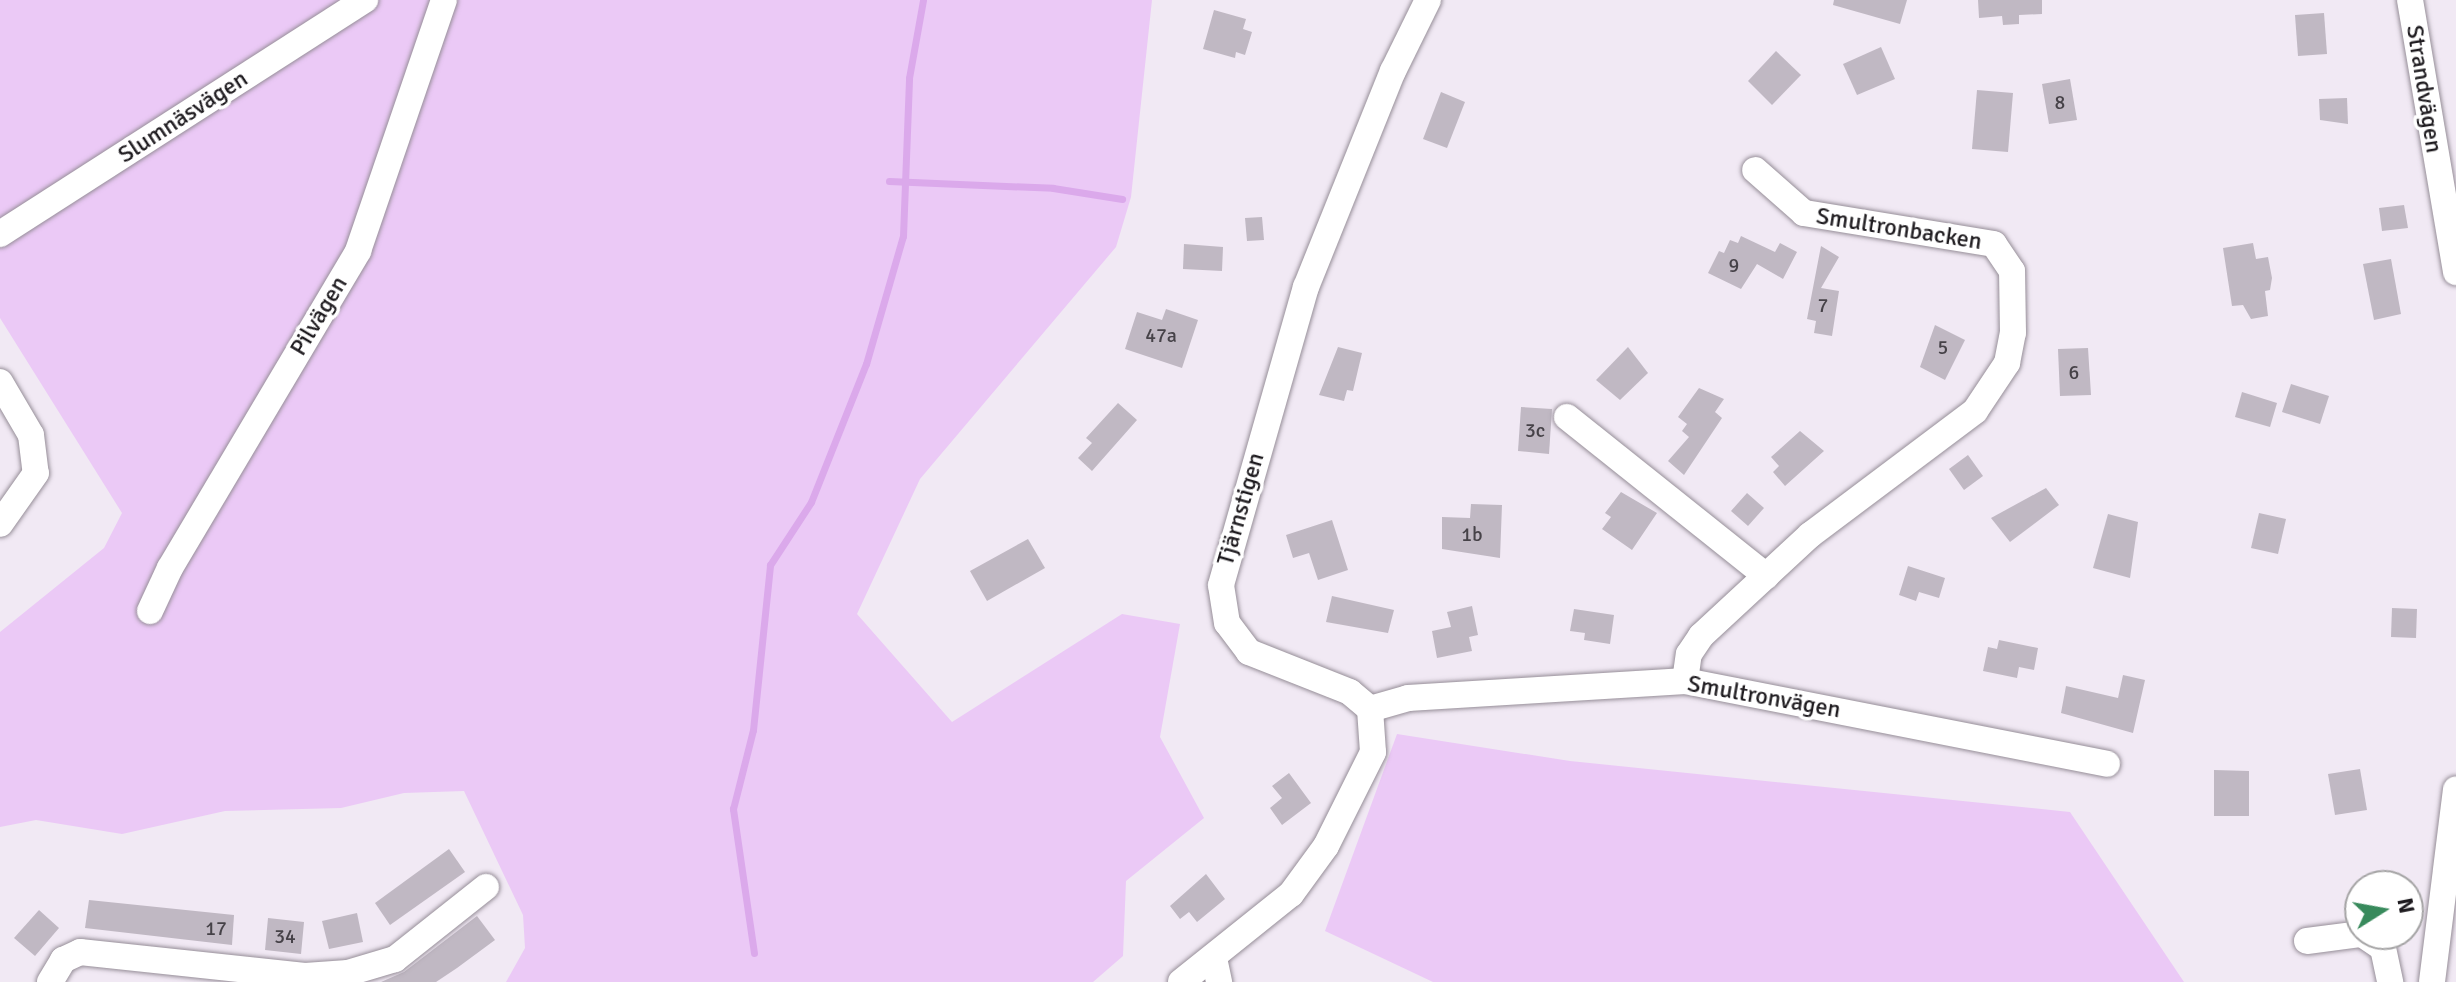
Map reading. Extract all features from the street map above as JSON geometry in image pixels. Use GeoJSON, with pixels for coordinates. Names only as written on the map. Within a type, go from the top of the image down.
{"type":"FeatureCollection","features":[{"type":"Feature","properties":{"kind":"street","name":"Slumnäsvägen"},"geometry":{"type":"LineString","coordinates":[[0,234],[365,0]]}},
{"type":"Feature","properties":{"kind":"street","name":"Pilvägen"},"geometry":{"type":"LineString","coordinates":[[150,611],[170,568],[358,251],[444,0]]}},
{"type":"Feature","properties":{"kind":"street","name":"Tjärnstigen"},"geometry":{"type":"LineString","coordinates":[[1370,709],[1350,692],[1249,652],[1227,623],[1221,585],[1306,287],[1393,71],[1428,0]]}},
{"type":"Feature","properties":{"kind":"street","name":"Strandvägen"},"geometry":{"type":"LineString","coordinates":[[2410,0],[2456,272]]}},
{"type":"Feature","properties":{"kind":"street","name":"Smultronbacken"},"geometry":{"type":"LineString","coordinates":[[1685,681],[1689,654],[1701,636],[1810,535],[1975,411],[2007,363],[2016,301],[2012,271],[1994,244],[1804,213],[1755,170]]}},
{"type":"Feature","properties":{"kind":"street"},"geometry":{"type":"LineString","coordinates":[[0,382],[31,435],[36,473],[0,524]]}},
{"type":"Feature","properties":{"kind":"street"},"geometry":{"type":"LineString","coordinates":[[1567,417],[1766,576]]}},
{"type":"Feature","properties":{"kind":"street","name":"Smultronvägen"},"geometry":{"type":"LineString","coordinates":[[1370,709],[1408,698],[1685,681],[2107,764]]}},
{"type":"Feature","properties":{"kind":"street"},"geometry":{"type":"LineString","coordinates":[[1181,982],[1216,970],[1291,894],[1326,846],[1373,752],[1370,709]]}},
{"type":"Feature","properties":{"kind":"street"},"geometry":{"type":"LineString","coordinates":[[2432,982],[2456,789]]}},
{"type":"Feature","properties":{"kind":"street"},"geometry":{"type":"LineString","coordinates":[[50,982],[63,960],[80,952],[222,974],[305,976],[348,973],[395,959],[486,887]]}},
{"type":"Feature","properties":{"kind":"street"},"geometry":{"type":"LineString","coordinates":[[2307,941],[2344,936]]}},
{"type":"Feature","properties":{"kind":"street"},"geometry":{"type":"LineString","coordinates":[[2382,950],[2390,982]]}},
{"type":"Feature","properties":{"kind":"shaded area"},"geometry":{"type":"Polygon","coordinates":[[[0,0],[1152,0],[1131,197],[1116,247],[920,479],[857,614],[952,722],[1122,614],[1180,624],[1160,737],[1204,818],[1126,881],[1123,956],[1093,982],[506,982],[525,948],[523,915],[464,791],[404,793],[341,808],[225,811],[122,834],[36,820],[0,827],[0,632],[104,548],[122,513],[0,318],[0,0]]]}},
{"type":"Feature","properties":{"kind":"shaded area"},"geometry":{"type":"Polygon","coordinates":[[[1397,734],[1570,761],[2070,812],[2184,982],[1433,982],[1325,931],[1397,734]]]}},
{"type":"Feature","properties":{"kind":"building"},"geometry":{"type":"Polygon","coordinates":[[[1834,0],[1907,0],[1900,24],[1833,5],[1834,0]]]}},
{"type":"Feature","properties":{"kind":"building"},"geometry":{"type":"Polygon","coordinates":[[[1978,0],[2042,0],[2042,14],[2019,15],[2019,24],[2003,25],[2002,16],[1979,18],[1978,0]]]}},
{"type":"Feature","properties":{"kind":"building"},"geometry":{"type":"Polygon","coordinates":[[[1214,10],[1246,19],[1243,29],[1252,32],[1245,55],[1236,52],[1235,58],[1203,49],[1214,10]]]}},
{"type":"Feature","properties":{"kind":"building"},"geometry":{"type":"Polygon","coordinates":[[[2324,13],[2327,54],[2298,56],[2295,15],[2324,13]]]}},
{"type":"Feature","properties":{"kind":"building"},"geometry":{"type":"Polygon","coordinates":[[[1881,47],[1895,79],[1857,95],[1843,64],[1881,47]]]}},
{"type":"Feature","properties":{"kind":"building"},"geometry":{"type":"Polygon","coordinates":[[[1776,51],[1801,75],[1772,105],[1748,81],[1776,51]]]}},
{"type":"Feature","properties":{"kind":"building"},"geometry":{"type":"Polygon","coordinates":[[[2070,79],[2077,120],[2049,124],[2042,84],[2070,79]]]}},
{"type":"Feature","properties":{"kind":"building"},"geometry":{"type":"Polygon","coordinates":[[[1977,90],[2013,93],[2008,152],[1972,149],[1977,90]]]}},
{"type":"Feature","properties":{"kind":"building"},"geometry":{"type":"Polygon","coordinates":[[[1441,92],[1465,102],[1447,148],[1423,139],[1441,92]]]}},
{"type":"Feature","properties":{"kind":"building"},"geometry":{"type":"Polygon","coordinates":[[[2347,98],[2348,124],[2320,120],[2319,99],[2347,98]]]}},
{"type":"Feature","properties":{"kind":"building"},"geometry":{"type":"Polygon","coordinates":[[[2404,205],[2408,228],[2382,231],[2379,208],[2404,205]]]}},
{"type":"Feature","properties":{"kind":"building"},"geometry":{"type":"Polygon","coordinates":[[[1262,217],[1264,240],[1247,241],[1245,218],[1262,217]]]}},
{"type":"Feature","properties":{"kind":"building"},"geometry":{"type":"Polygon","coordinates":[[[1741,236],[1775,252],[1780,243],[1797,252],[1783,279],[1757,264],[1741,289],[1708,273],[1719,251],[1724,253],[1730,240],[1738,243],[1741,236]]]}},
{"type":"Feature","properties":{"kind":"building"},"geometry":{"type":"Polygon","coordinates":[[[2253,243],[2256,259],[2268,257],[2272,278],[2270,290],[2265,291],[2268,316],[2251,319],[2243,305],[2232,306],[2223,248],[2253,243]]]}},
{"type":"Feature","properties":{"kind":"building"},"geometry":{"type":"Polygon","coordinates":[[[1184,244],[1223,247],[1222,271],[1183,269],[1184,244]]]}},
{"type":"Feature","properties":{"kind":"building"},"geometry":{"type":"Polygon","coordinates":[[[1821,246],[1839,257],[1821,288],[1839,291],[1832,336],[1814,333],[1816,321],[1807,319],[1821,246]]]}},
{"type":"Feature","properties":{"kind":"building"},"geometry":{"type":"Polygon","coordinates":[[[2391,259],[2401,314],[2374,320],[2363,264],[2391,259]]]}},
{"type":"Feature","properties":{"kind":"building"},"geometry":{"type":"Polygon","coordinates":[[[1166,309],[1198,320],[1182,368],[1125,349],[1137,312],[1162,320],[1166,309]]]}},
{"type":"Feature","properties":{"kind":"building"},"geometry":{"type":"Polygon","coordinates":[[[1935,325],[1965,340],[1945,380],[1920,367],[1935,325]]]}},
{"type":"Feature","properties":{"kind":"building"},"geometry":{"type":"Polygon","coordinates":[[[1338,347],[1362,353],[1353,391],[1347,390],[1344,401],[1319,395],[1338,347]]]}},
{"type":"Feature","properties":{"kind":"building"},"geometry":{"type":"Polygon","coordinates":[[[1628,347],[1648,373],[1620,400],[1596,380],[1628,347]]]}},
{"type":"Feature","properties":{"kind":"building"},"geometry":{"type":"Polygon","coordinates":[[[2088,348],[2091,395],[2060,396],[2058,349],[2088,348]]]}},
{"type":"Feature","properties":{"kind":"building"},"geometry":{"type":"Polygon","coordinates":[[[2291,384],[2329,396],[2320,424],[2282,412],[2291,384]]]}},
{"type":"Feature","properties":{"kind":"building"},"geometry":{"type":"Polygon","coordinates":[[[1699,388],[1724,399],[1715,412],[1722,418],[1684,475],[1668,461],[1689,437],[1682,431],[1687,424],[1678,417],[1699,388]]]}},
{"type":"Feature","properties":{"kind":"building"},"geometry":{"type":"Polygon","coordinates":[[[2242,392],[2277,403],[2270,427],[2235,417],[2242,392]]]}},
{"type":"Feature","properties":{"kind":"building"},"geometry":{"type":"Polygon","coordinates":[[[1118,403],[1137,420],[1092,471],[1078,458],[1092,443],[1086,438],[1118,403]]]}},
{"type":"Feature","properties":{"kind":"building"},"geometry":{"type":"Polygon","coordinates":[[[1521,407],[1552,409],[1549,454],[1518,451],[1521,407]]]}},
{"type":"Feature","properties":{"kind":"building"},"geometry":{"type":"Polygon","coordinates":[[[1800,431],[1824,451],[1785,486],[1773,472],[1779,466],[1771,457],[1800,431]]]}},
{"type":"Feature","properties":{"kind":"building"},"geometry":{"type":"Polygon","coordinates":[[[1968,455],[1983,476],[1964,490],[1949,469],[1968,455]]]}},
{"type":"Feature","properties":{"kind":"building"},"geometry":{"type":"Polygon","coordinates":[[[2046,488],[2059,505],[2010,542],[1991,518],[2046,488]]]}},
{"type":"Feature","properties":{"kind":"building"},"geometry":{"type":"Polygon","coordinates":[[[1621,492],[1657,513],[1632,550],[1602,529],[1611,517],[1605,513],[1621,492]]]}},
{"type":"Feature","properties":{"kind":"building"},"geometry":{"type":"Polygon","coordinates":[[[1747,493],[1764,508],[1748,526],[1731,511],[1747,493]]]}},
{"type":"Feature","properties":{"kind":"building"},"geometry":{"type":"Polygon","coordinates":[[[1471,504],[1502,505],[1500,558],[1442,549],[1442,517],[1470,518],[1471,504]]]}},
{"type":"Feature","properties":{"kind":"building"},"geometry":{"type":"Polygon","coordinates":[[[2259,513],[2286,519],[2278,554],[2251,548],[2259,513]]]}},
{"type":"Feature","properties":{"kind":"building"},"geometry":{"type":"Polygon","coordinates":[[[2108,514],[2138,522],[2130,578],[2093,568],[2108,514]]]}},
{"type":"Feature","properties":{"kind":"building"},"geometry":{"type":"Polygon","coordinates":[[[1332,520],[1348,570],[1318,580],[1309,553],[1293,558],[1286,535],[1332,520]]]}},
{"type":"Feature","properties":{"kind":"building"},"geometry":{"type":"Polygon","coordinates":[[[1028,539],[1045,568],[987,601],[970,571],[1028,539]]]}},
{"type":"Feature","properties":{"kind":"building"},"geometry":{"type":"Polygon","coordinates":[[[1908,566],[1945,578],[1939,598],[1919,592],[1916,601],[1899,595],[1908,566]]]}},
{"type":"Feature","properties":{"kind":"building"},"geometry":{"type":"Polygon","coordinates":[[[1332,596],[1394,610],[1388,633],[1326,622],[1332,596]]]}},
{"type":"Feature","properties":{"kind":"building"},"geometry":{"type":"Polygon","coordinates":[[[1472,606],[1478,635],[1469,637],[1472,651],[1437,658],[1432,631],[1451,627],[1447,612],[1472,606]]]}},
{"type":"Feature","properties":{"kind":"building"},"geometry":{"type":"Polygon","coordinates":[[[2392,608],[2417,609],[2416,638],[2391,637],[2392,608]]]}},
{"type":"Feature","properties":{"kind":"building"},"geometry":{"type":"Polygon","coordinates":[[[1574,609],[1614,615],[1610,644],[1584,640],[1585,633],[1570,631],[1574,609]]]}},
{"type":"Feature","properties":{"kind":"building"},"geometry":{"type":"Polygon","coordinates":[[[1999,640],[2038,648],[2034,670],[2019,667],[2017,678],[1983,671],[1988,647],[1997,649],[1999,640]]]}},
{"type":"Feature","properties":{"kind":"building"},"geometry":{"type":"Polygon","coordinates":[[[2123,675],[2145,680],[2133,733],[2061,713],[2066,686],[2118,698],[2123,675]]]}},
{"type":"Feature","properties":{"kind":"building"},"geometry":{"type":"Polygon","coordinates":[[[2360,769],[2367,810],[2335,815],[2328,774],[2360,769]]]}},
{"type":"Feature","properties":{"kind":"building"},"geometry":{"type":"Polygon","coordinates":[[[2214,770],[2249,771],[2249,816],[2214,816],[2214,770]]]}},
{"type":"Feature","properties":{"kind":"building"},"geometry":{"type":"Polygon","coordinates":[[[1289,773],[1311,803],[1282,825],[1270,808],[1282,798],[1272,786],[1289,773]]]}},
{"type":"Feature","properties":{"kind":"building"},"geometry":{"type":"Polygon","coordinates":[[[449,849],[465,872],[390,925],[375,903],[449,849]]]}},
{"type":"Feature","properties":{"kind":"building"},"geometry":{"type":"Polygon","coordinates":[[[1206,874],[1225,899],[1197,922],[1189,912],[1180,919],[1170,906],[1206,874]]]}},
{"type":"Feature","properties":{"kind":"building"},"geometry":{"type":"Polygon","coordinates":[[[89,900],[234,915],[232,945],[85,928],[89,900]]]}},
{"type":"Feature","properties":{"kind":"building"},"geometry":{"type":"Polygon","coordinates":[[[39,910],[59,928],[35,956],[14,938],[39,910]]]}},
{"type":"Feature","properties":{"kind":"building"},"geometry":{"type":"Polygon","coordinates":[[[357,913],[363,942],[329,949],[322,921],[357,913]]]}},
{"type":"Feature","properties":{"kind":"building"},"geometry":{"type":"Polygon","coordinates":[[[477,916],[495,940],[457,968],[436,982],[381,982],[404,972],[477,916]]]}},
{"type":"Feature","properties":{"kind":"building"},"geometry":{"type":"Polygon","coordinates":[[[268,918],[304,922],[301,954],[265,950],[268,918]]]}},
{"type":"Feature","properties":{"kind":"waterway"},"geometry":{"type":"LineString","coordinates":[[754,953],[733,809],[753,730],[770,565],[811,502],[866,364],[903,236],[909,78],[923,0]]}},
{"type":"Feature","properties":{"kind":"waterway"},"geometry":{"type":"LineString","coordinates":[[889,181],[1053,188],[1122,199]]}}]}
